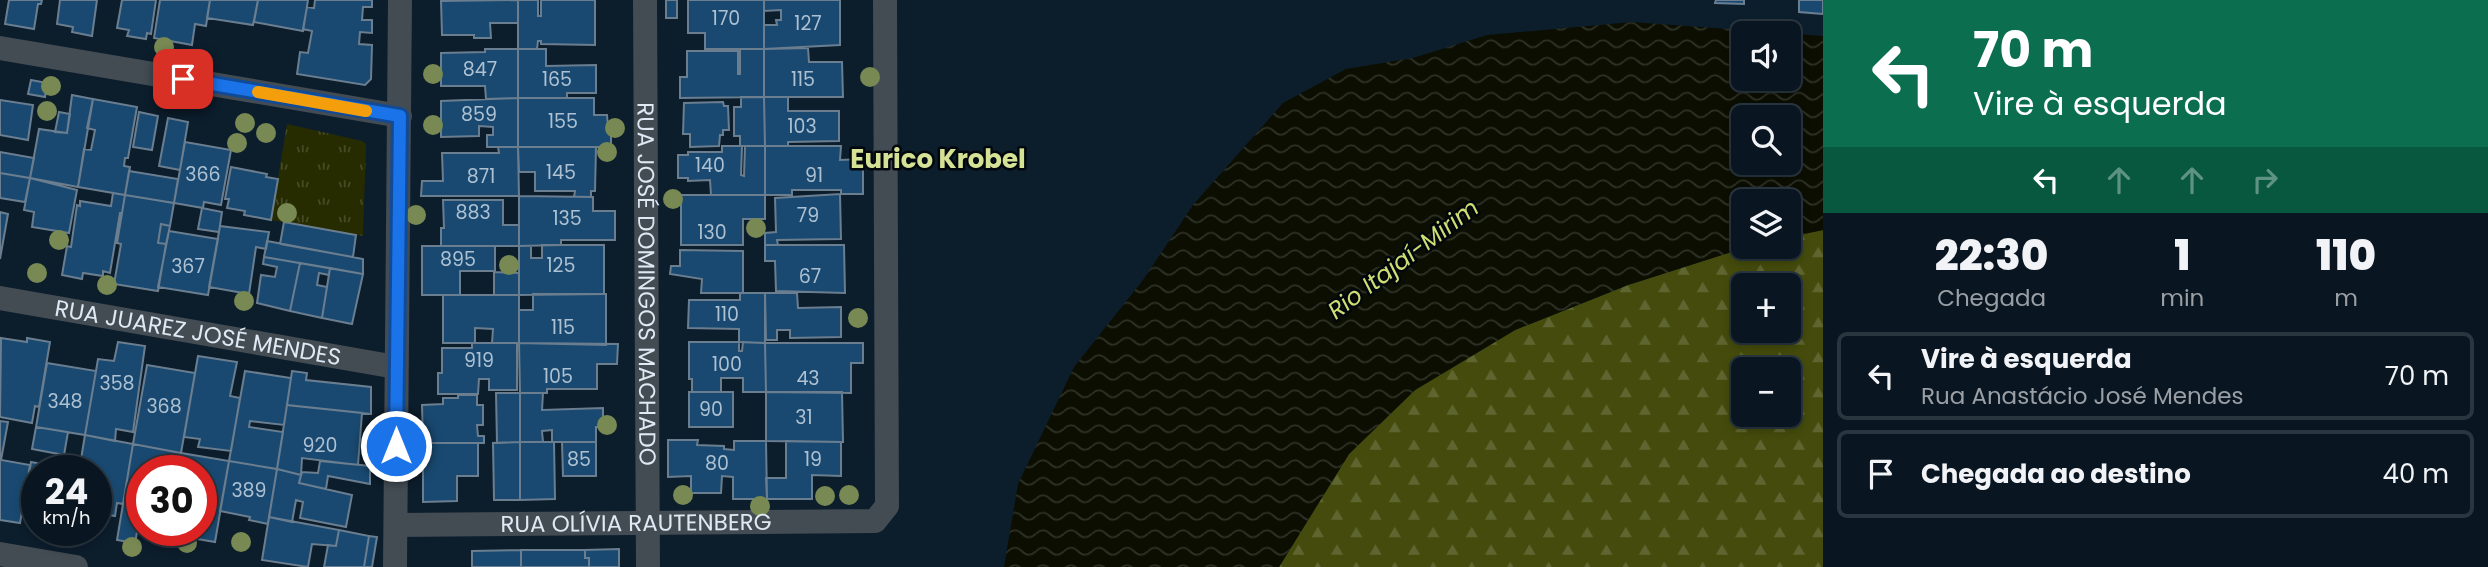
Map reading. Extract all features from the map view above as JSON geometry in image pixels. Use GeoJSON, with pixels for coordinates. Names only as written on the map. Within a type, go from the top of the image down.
{"type":"FeatureCollection","features":[{"type":"Feature","properties":{"kind":"street"},"geometry":{"type":"LineString","coordinates":[[396,567],[400,0]]}},
{"type":"Feature","properties":{"kind":"street","name":"RUA JOSÉ DOMINGOS MACHADO"},"geometry":{"type":"LineString","coordinates":[[645,0],[648,567]]}},
{"type":"Feature","properties":{"kind":"street","name":"RUA OLÍVIA RAUTENBERG"},"geometry":{"type":"LineString","coordinates":[[396,525],[875,521],[887,506],[885,0]]}},
{"type":"Feature","properties":{"kind":"street"},"geometry":{"type":"LineString","coordinates":[[0,48],[400,116]]}},
{"type":"Feature","properties":{"kind":"street","name":"RUA JUAREZ JOSÉ MENDES"},"geometry":{"type":"LineString","coordinates":[[0,298],[396,367]]}},
{"type":"Feature","properties":{"kind":"street"},"geometry":{"type":"LineString","coordinates":[[0,554],[76,567]]}},
{"type":"Feature","properties":{"kind":"green space"},"geometry":{"type":"Polygon","coordinates":[[[287,124],[366,144],[363,236],[271,220],[287,124]]]}},
{"type":"Feature","properties":{"kind":"green space"},"geometry":{"type":"Polygon","coordinates":[[[1823,230],[1823,567],[1279,567],[1349,454],[1415,390],[1515,330],[1628,285],[1731,252],[1731,259],[1801,259],[1801,235],[1823,230]]]}},
{"type":"Feature","properties":{"kind":"water","name":"Rio Itajaí-Mirim"},"geometry":{"type":"Polygon","coordinates":[[[1632,22],[1731,29],[1731,91],[1801,91],[1801,34],[1823,36],[1823,230],[1801,235],[1801,189],[1731,189],[1731,252],[1628,285],[1515,330],[1415,390],[1349,454],[1279,567],[1004,567],[1018,484],[1074,367],[1143,280],[1193,205],[1283,103],[1346,69],[1413,58],[1487,35],[1632,22]]]}},
{"type":"Feature","properties":{"kind":"building"},"geometry":{"type":"Polygon","coordinates":[[[9,0],[42,0],[41,4],[38,4],[34,29],[5,24],[9,0]]]}},
{"type":"Feature","properties":{"kind":"building"},"geometry":{"type":"Polygon","coordinates":[[[60,0],[97,0],[92,36],[72,32],[73,27],[57,24],[60,0]]]}},
{"type":"Feature","properties":{"kind":"building"},"geometry":{"type":"Polygon","coordinates":[[[122,0],[156,0],[151,34],[147,33],[146,39],[127,36],[129,30],[117,28],[122,0]]]}},
{"type":"Feature","properties":{"kind":"building"},"geometry":{"type":"Polygon","coordinates":[[[160,0],[210,0],[206,26],[195,24],[192,45],[154,38],[160,0]]]}},
{"type":"Feature","properties":{"kind":"building"},"geometry":{"type":"Polygon","coordinates":[[[210,0],[258,0],[253,25],[207,18],[210,0]]]}},
{"type":"Feature","properties":{"kind":"building"},"geometry":{"type":"Polygon","coordinates":[[[258,0],[308,0],[303,31],[254,22],[258,0]]]}},
{"type":"Feature","properties":{"kind":"building"},"geometry":{"type":"Polygon","coordinates":[[[315,0],[372,0],[372,7],[363,7],[362,20],[372,20],[372,33],[360,32],[359,44],[372,45],[371,79],[365,85],[297,74],[300,52],[308,53],[312,31],[303,29],[307,7],[314,8],[315,0]]]}},
{"type":"Feature","properties":{"kind":"building"},"geometry":{"type":"Polygon","coordinates":[[[518,0],[518,23],[490,23],[491,38],[442,35],[441,1],[518,0]]]}},
{"type":"Feature","properties":{"kind":"building"},"geometry":{"type":"Polygon","coordinates":[[[518,0],[538,0],[538,16],[541,16],[541,0],[595,0],[595,45],[541,44],[541,41],[538,41],[537,49],[518,49],[518,0]]]}},
{"type":"Feature","properties":{"kind":"building"},"geometry":{"type":"Polygon","coordinates":[[[666,0],[677,0],[677,18],[666,18],[666,0]]]}},
{"type":"Feature","properties":{"kind":"building"},"geometry":{"type":"Polygon","coordinates":[[[688,0],[764,0],[764,49],[705,49],[705,33],[688,33],[688,0]]]}},
{"type":"Feature","properties":{"kind":"building"},"geometry":{"type":"Polygon","coordinates":[[[764,0],[840,0],[840,45],[764,49],[764,25],[777,25],[776,20],[781,20],[781,10],[764,11],[764,0]]]}},
{"type":"Feature","properties":{"kind":"building"},"geometry":{"type":"Polygon","coordinates":[[[1716,0],[1744,0],[1744,4],[1715,3],[1716,0]]]}},
{"type":"Feature","properties":{"kind":"building"},"geometry":{"type":"Polygon","coordinates":[[[1799,0],[1823,0],[1823,14],[1799,12],[1799,0]]]}},
{"type":"Feature","properties":{"kind":"building"},"geometry":{"type":"Polygon","coordinates":[[[808,48],[809,62],[842,62],[843,97],[764,97],[764,49],[808,48]]]}},
{"type":"Feature","properties":{"kind":"building"},"geometry":{"type":"Polygon","coordinates":[[[485,49],[518,49],[518,98],[486,99],[485,86],[441,86],[441,53],[485,52],[485,49]]]}},
{"type":"Feature","properties":{"kind":"building"},"geometry":{"type":"Polygon","coordinates":[[[518,49],[546,49],[546,66],[596,65],[596,93],[567,93],[567,98],[518,98],[518,49]]]}},
{"type":"Feature","properties":{"kind":"building"},"geometry":{"type":"Polygon","coordinates":[[[740,49],[764,49],[764,97],[680,98],[680,77],[687,77],[687,51],[738,51],[740,74],[740,49]]]}},
{"type":"Feature","properties":{"kind":"building"},"geometry":{"type":"Polygon","coordinates":[[[31,80],[47,83],[45,97],[28,94],[31,80]]]}},
{"type":"Feature","properties":{"kind":"building"},"geometry":{"type":"Polygon","coordinates":[[[72,95],[93,99],[78,187],[30,178],[39,129],[67,133],[72,95]]]}},
{"type":"Feature","properties":{"kind":"building"},"geometry":{"type":"Polygon","coordinates":[[[741,97],[764,97],[765,146],[740,146],[740,136],[734,136],[734,107],[741,107],[741,97]]]}},
{"type":"Feature","properties":{"kind":"building"},"geometry":{"type":"Polygon","coordinates":[[[764,97],[788,97],[788,111],[839,111],[839,141],[788,142],[788,146],[765,146],[764,97]]]}},
{"type":"Feature","properties":{"kind":"building"},"geometry":{"type":"Polygon","coordinates":[[[518,98],[594,98],[594,115],[607,115],[608,127],[611,128],[611,147],[518,147],[518,98]]]}},
{"type":"Feature","properties":{"kind":"building"},"geometry":{"type":"Polygon","coordinates":[[[518,98],[518,147],[487,147],[487,135],[493,135],[493,127],[479,126],[479,136],[441,137],[441,101],[518,98]]]}},
{"type":"Feature","properties":{"kind":"building"},"geometry":{"type":"Polygon","coordinates":[[[93,99],[137,107],[128,158],[125,158],[124,166],[130,167],[125,195],[78,187],[84,149],[91,150],[95,130],[87,128],[93,99]]]}},
{"type":"Feature","properties":{"kind":"building"},"geometry":{"type":"Polygon","coordinates":[[[0,100],[33,105],[28,140],[0,135],[0,100]]]}},
{"type":"Feature","properties":{"kind":"building"},"geometry":{"type":"Polygon","coordinates":[[[723,102],[724,106],[728,106],[729,130],[723,130],[719,146],[690,147],[690,134],[683,134],[684,103],[723,102]]]}},
{"type":"Feature","properties":{"kind":"building"},"geometry":{"type":"Polygon","coordinates":[[[59,112],[70,114],[67,133],[55,132],[59,112]]]}},
{"type":"Feature","properties":{"kind":"building"},"geometry":{"type":"Polygon","coordinates":[[[139,112],[158,116],[152,150],[133,147],[139,112]]]}},
{"type":"Feature","properties":{"kind":"building"},"geometry":{"type":"Polygon","coordinates":[[[168,118],[188,122],[180,170],[159,166],[168,118]]]}},
{"type":"Feature","properties":{"kind":"building"},"geometry":{"type":"Polygon","coordinates":[[[185,142],[231,150],[221,205],[204,202],[203,208],[174,203],[185,142]]]}},
{"type":"Feature","properties":{"kind":"building"},"geometry":{"type":"Polygon","coordinates":[[[722,146],[742,146],[741,175],[744,176],[745,146],[765,146],[765,195],[711,195],[710,180],[688,181],[688,178],[678,178],[678,155],[688,155],[688,152],[722,152],[722,146]]]}},
{"type":"Feature","properties":{"kind":"building"},"geometry":{"type":"Polygon","coordinates":[[[765,146],[841,146],[840,160],[863,159],[863,194],[841,194],[841,190],[792,190],[792,195],[765,195],[765,146]]]}},
{"type":"Feature","properties":{"kind":"building"},"geometry":{"type":"Polygon","coordinates":[[[498,147],[518,147],[519,196],[421,196],[422,181],[443,181],[442,153],[499,153],[498,147]]]}},
{"type":"Feature","properties":{"kind":"building"},"geometry":{"type":"Polygon","coordinates":[[[518,147],[596,147],[595,191],[591,191],[591,197],[574,197],[575,191],[535,191],[535,172],[519,172],[518,147]]]}},
{"type":"Feature","properties":{"kind":"building"},"geometry":{"type":"Polygon","coordinates":[[[0,152],[34,158],[30,178],[0,173],[0,152]]]}},
{"type":"Feature","properties":{"kind":"building"},"geometry":{"type":"Polygon","coordinates":[[[231,167],[267,174],[266,177],[278,179],[271,220],[244,215],[245,211],[227,208],[229,199],[225,199],[231,167]]]}},
{"type":"Feature","properties":{"kind":"building"},"geometry":{"type":"Polygon","coordinates":[[[129,171],[178,179],[174,203],[125,195],[129,171]]]}},
{"type":"Feature","properties":{"kind":"building"},"geometry":{"type":"Polygon","coordinates":[[[0,173],[30,178],[25,202],[0,198],[0,173]]]}},
{"type":"Feature","properties":{"kind":"building"},"geometry":{"type":"Polygon","coordinates":[[[30,178],[77,190],[69,233],[32,227],[34,212],[24,210],[30,178]]]}},
{"type":"Feature","properties":{"kind":"building"},"geometry":{"type":"Polygon","coordinates":[[[113,193],[125,195],[110,273],[103,271],[103,276],[83,273],[82,279],[62,275],[67,246],[71,247],[77,205],[80,206],[80,201],[111,206],[113,193]]]}},
{"type":"Feature","properties":{"kind":"building"},"geometry":{"type":"Polygon","coordinates":[[[840,194],[841,239],[777,240],[778,245],[765,245],[765,233],[776,232],[775,198],[840,194]]]}},
{"type":"Feature","properties":{"kind":"building"},"geometry":{"type":"Polygon","coordinates":[[[125,195],[174,203],[170,226],[161,224],[158,243],[166,244],[158,291],[114,284],[125,195]]]}},
{"type":"Feature","properties":{"kind":"building"},"geometry":{"type":"Polygon","coordinates":[[[681,195],[765,195],[765,219],[743,219],[743,245],[681,245],[681,195]]]}},
{"type":"Feature","properties":{"kind":"building"},"geometry":{"type":"Polygon","coordinates":[[[519,196],[593,197],[593,211],[615,211],[615,240],[561,240],[561,245],[519,246],[519,196]]]}},
{"type":"Feature","properties":{"kind":"building"},"geometry":{"type":"Polygon","coordinates":[[[443,200],[503,200],[503,225],[519,225],[519,246],[441,246],[441,228],[444,228],[443,200]]]}},
{"type":"Feature","properties":{"kind":"building"},"geometry":{"type":"Polygon","coordinates":[[[202,208],[222,212],[219,232],[198,229],[202,208]]]}},
{"type":"Feature","properties":{"kind":"building"},"geometry":{"type":"Polygon","coordinates":[[[0,212],[8,214],[0,259],[0,212]]]}},
{"type":"Feature","properties":{"kind":"building"},"geometry":{"type":"Polygon","coordinates":[[[284,222],[356,235],[353,257],[280,244],[284,222]]]}},
{"type":"Feature","properties":{"kind":"building"},"geometry":{"type":"Polygon","coordinates":[[[161,224],[170,226],[166,244],[158,243],[161,224]]]}},
{"type":"Feature","properties":{"kind":"building"},"geometry":{"type":"Polygon","coordinates":[[[220,226],[269,232],[266,249],[256,247],[249,294],[209,287],[220,226]]]}},
{"type":"Feature","properties":{"kind":"building"},"geometry":{"type":"Polygon","coordinates":[[[169,231],[218,239],[208,295],[158,287],[169,231]]]}},
{"type":"Feature","properties":{"kind":"building"},"geometry":{"type":"Polygon","coordinates":[[[267,241],[363,259],[363,274],[264,257],[267,241]]]}},
{"type":"Feature","properties":{"kind":"building"},"geometry":{"type":"Polygon","coordinates":[[[542,245],[604,245],[604,294],[519,295],[519,246],[531,246],[531,258],[542,258],[542,245]]]}},
{"type":"Feature","properties":{"kind":"building"},"geometry":{"type":"Polygon","coordinates":[[[765,245],[844,245],[845,293],[776,291],[775,261],[765,261],[765,245]]]}},
{"type":"Feature","properties":{"kind":"building"},"geometry":{"type":"Polygon","coordinates":[[[422,246],[495,246],[495,271],[460,271],[460,295],[422,295],[422,246]]]}},
{"type":"Feature","properties":{"kind":"building"},"geometry":{"type":"Polygon","coordinates":[[[680,250],[743,251],[743,293],[701,293],[702,279],[670,274],[671,266],[680,266],[680,250]]]}},
{"type":"Feature","properties":{"kind":"building"},"geometry":{"type":"Polygon","coordinates":[[[264,257],[300,263],[290,311],[257,303],[261,275],[275,277],[277,267],[263,264],[264,257]]]}},
{"type":"Feature","properties":{"kind":"building"},"geometry":{"type":"Polygon","coordinates":[[[300,263],[330,268],[329,275],[319,273],[317,285],[327,287],[322,318],[290,311],[300,263]]]}},
{"type":"Feature","properties":{"kind":"building"},"geometry":{"type":"Polygon","coordinates":[[[330,268],[363,274],[352,324],[322,318],[330,268]]]}},
{"type":"Feature","properties":{"kind":"building"},"geometry":{"type":"Polygon","coordinates":[[[494,272],[519,273],[519,295],[494,295],[494,272]]]}},
{"type":"Feature","properties":{"kind":"building"},"geometry":{"type":"Polygon","coordinates":[[[740,293],[765,293],[765,343],[739,342],[739,329],[688,328],[689,300],[740,300],[740,293]]]}},
{"type":"Feature","properties":{"kind":"building"},"geometry":{"type":"Polygon","coordinates":[[[765,293],[797,293],[798,308],[841,307],[841,337],[790,338],[790,330],[777,330],[777,340],[766,340],[765,293]]]}},
{"type":"Feature","properties":{"kind":"building"},"geometry":{"type":"Polygon","coordinates":[[[533,294],[606,294],[606,345],[519,343],[519,310],[533,310],[533,294]]]}},
{"type":"Feature","properties":{"kind":"building"},"geometry":{"type":"Polygon","coordinates":[[[443,295],[519,295],[519,343],[492,343],[493,329],[475,328],[475,343],[443,343],[443,295]]]}},
{"type":"Feature","properties":{"kind":"building"},"geometry":{"type":"Polygon","coordinates":[[[1,338],[27,342],[27,338],[50,342],[39,407],[35,406],[32,423],[0,417],[1,338]]]}},
{"type":"Feature","properties":{"kind":"building"},"geometry":{"type":"Polygon","coordinates":[[[118,342],[145,346],[133,432],[116,429],[115,441],[85,435],[98,359],[114,361],[118,342]]]}},
{"type":"Feature","properties":{"kind":"building"},"geometry":{"type":"Polygon","coordinates":[[[689,342],[739,342],[739,351],[742,351],[743,342],[765,343],[766,392],[743,392],[743,378],[721,378],[721,392],[692,392],[692,379],[689,379],[689,342]]]}},
{"type":"Feature","properties":{"kind":"building"},"geometry":{"type":"Polygon","coordinates":[[[472,343],[517,343],[517,390],[489,390],[489,379],[479,379],[478,394],[438,394],[438,373],[442,373],[442,348],[472,348],[472,343]]]}},
{"type":"Feature","properties":{"kind":"building"},"geometry":{"type":"Polygon","coordinates":[[[519,343],[618,344],[617,364],[597,364],[597,389],[547,389],[547,393],[520,393],[519,343]]]}},
{"type":"Feature","properties":{"kind":"building"},"geometry":{"type":"Polygon","coordinates":[[[765,343],[863,343],[863,363],[851,363],[851,393],[766,392],[765,343]]]}},
{"type":"Feature","properties":{"kind":"building"},"geometry":{"type":"Polygon","coordinates":[[[198,356],[237,362],[230,396],[240,398],[231,451],[198,447],[200,439],[184,437],[198,356]]]}},
{"type":"Feature","properties":{"kind":"building"},"geometry":{"type":"Polygon","coordinates":[[[47,363],[96,371],[85,435],[36,427],[47,363]]]}},
{"type":"Feature","properties":{"kind":"building"},"geometry":{"type":"Polygon","coordinates":[[[147,365],[195,373],[181,453],[133,444],[147,365]]]}},
{"type":"Feature","properties":{"kind":"building"},"geometry":{"type":"Polygon","coordinates":[[[245,371],[291,378],[284,425],[250,421],[249,427],[283,432],[277,469],[229,461],[245,371]]]}},
{"type":"Feature","properties":{"kind":"building"},"geometry":{"type":"Polygon","coordinates":[[[292,371],[307,373],[306,380],[371,387],[371,414],[287,405],[292,371]]]}},
{"type":"Feature","properties":{"kind":"building"},"geometry":{"type":"Polygon","coordinates":[[[689,392],[733,392],[733,427],[689,427],[689,392]]]}},
{"type":"Feature","properties":{"kind":"building"},"geometry":{"type":"Polygon","coordinates":[[[766,392],[842,392],[843,442],[766,441],[766,392]]]}},
{"type":"Feature","properties":{"kind":"building"},"geometry":{"type":"Polygon","coordinates":[[[496,393],[520,393],[520,442],[497,443],[496,393]]]}},
{"type":"Feature","properties":{"kind":"building"},"geometry":{"type":"Polygon","coordinates":[[[520,393],[543,393],[542,410],[603,408],[603,427],[596,427],[596,442],[552,442],[552,430],[542,431],[543,442],[520,442],[520,393]]]}},
{"type":"Feature","properties":{"kind":"building"},"geometry":{"type":"Polygon","coordinates":[[[458,395],[477,395],[477,405],[483,405],[483,425],[477,425],[478,436],[484,436],[484,443],[423,443],[422,405],[443,404],[443,398],[458,398],[458,395]]]}},
{"type":"Feature","properties":{"kind":"building"},"geometry":{"type":"Polygon","coordinates":[[[287,405],[362,413],[358,465],[302,458],[301,475],[277,469],[287,405]]]}},
{"type":"Feature","properties":{"kind":"building"},"geometry":{"type":"Polygon","coordinates":[[[0,421],[8,422],[1,460],[21,463],[21,517],[20,523],[0,520],[0,421]]]}},
{"type":"Feature","properties":{"kind":"building"},"geometry":{"type":"Polygon","coordinates":[[[36,427],[68,432],[64,455],[32,449],[36,427]]]}},
{"type":"Feature","properties":{"kind":"building"},"geometry":{"type":"Polygon","coordinates":[[[85,435],[133,444],[131,455],[126,455],[123,504],[117,503],[115,516],[112,516],[112,455],[82,455],[85,435]]]}},
{"type":"Feature","properties":{"kind":"building"},"geometry":{"type":"Polygon","coordinates":[[[668,440],[698,440],[697,445],[724,446],[724,449],[734,450],[734,441],[766,441],[767,499],[733,499],[733,477],[722,476],[721,493],[691,493],[691,476],[668,477],[668,440]]]}},
{"type":"Feature","properties":{"kind":"building"},"geometry":{"type":"Polygon","coordinates":[[[786,441],[841,442],[841,476],[812,475],[812,499],[767,499],[766,478],[786,478],[786,441]]]}},
{"type":"Feature","properties":{"kind":"building"},"geometry":{"type":"Polygon","coordinates":[[[520,442],[554,442],[555,499],[520,500],[520,442]]]}},
{"type":"Feature","properties":{"kind":"building"},"geometry":{"type":"Polygon","coordinates":[[[520,442],[520,500],[494,500],[493,443],[520,442]]]}},
{"type":"Feature","properties":{"kind":"building"},"geometry":{"type":"Polygon","coordinates":[[[562,442],[596,442],[596,476],[563,476],[562,442]]]}},
{"type":"Feature","properties":{"kind":"building"},"geometry":{"type":"Polygon","coordinates":[[[423,443],[478,443],[478,476],[457,476],[457,501],[423,502],[423,443]]]}},
{"type":"Feature","properties":{"kind":"building"},"geometry":{"type":"Polygon","coordinates":[[[133,444],[181,453],[181,455],[131,455],[133,444]]]}},
{"type":"Feature","properties":{"kind":"building"},"geometry":{"type":"Polygon","coordinates":[[[217,459],[229,461],[217,530],[217,459]]]}},
{"type":"Feature","properties":{"kind":"building"},"geometry":{"type":"Polygon","coordinates":[[[229,461],[277,469],[268,524],[220,511],[229,461]]]}},
{"type":"Feature","properties":{"kind":"building"},"geometry":{"type":"Polygon","coordinates":[[[320,461],[370,466],[370,484],[328,476],[326,489],[299,483],[302,472],[318,473],[320,461]]]}},
{"type":"Feature","properties":{"kind":"building"},"geometry":{"type":"Polygon","coordinates":[[[277,469],[301,475],[299,483],[352,495],[346,527],[300,518],[303,502],[296,500],[292,522],[269,517],[277,469]]]}},
{"type":"Feature","properties":{"kind":"building"},"geometry":{"type":"Polygon","coordinates":[[[126,486],[126,542],[117,540],[126,486]]]}},
{"type":"Feature","properties":{"kind":"building"},"geometry":{"type":"Polygon","coordinates":[[[269,517],[339,530],[336,546],[312,544],[308,567],[262,560],[269,517]]]}},
{"type":"Feature","properties":{"kind":"building"},"geometry":{"type":"Polygon","coordinates":[[[339,530],[369,536],[364,567],[324,567],[328,545],[336,546],[339,530]]]}},
{"type":"Feature","properties":{"kind":"building"},"geometry":{"type":"Polygon","coordinates":[[[369,536],[377,537],[372,567],[364,567],[369,536]]]}},
{"type":"Feature","properties":{"kind":"building"},"geometry":{"type":"Polygon","coordinates":[[[619,549],[619,567],[589,567],[589,558],[585,558],[585,550],[619,549]]]}},
{"type":"Feature","properties":{"kind":"building"},"geometry":{"type":"Polygon","coordinates":[[[521,550],[585,550],[589,567],[521,567],[521,550]]]}},
{"type":"Feature","properties":{"kind":"building"},"geometry":{"type":"Polygon","coordinates":[[[521,550],[521,567],[472,567],[472,551],[521,550]]]}},
{"type":"Feature","properties":{"kind":"slow traffic"},"geometry":{"type":"LineString","coordinates":[[258,92],[366,111]]}},
{"type":"Feature","properties":{"kind":"district","name":"Eurico Krobel"},"geometry":{"type":"Point","coordinates":[938,159]}},
{"type":"Feature","properties":{"kind":"route"},"geometry":{"type":"LineString","coordinates":[[183,79],[400,116],[396,446]]}}]}
